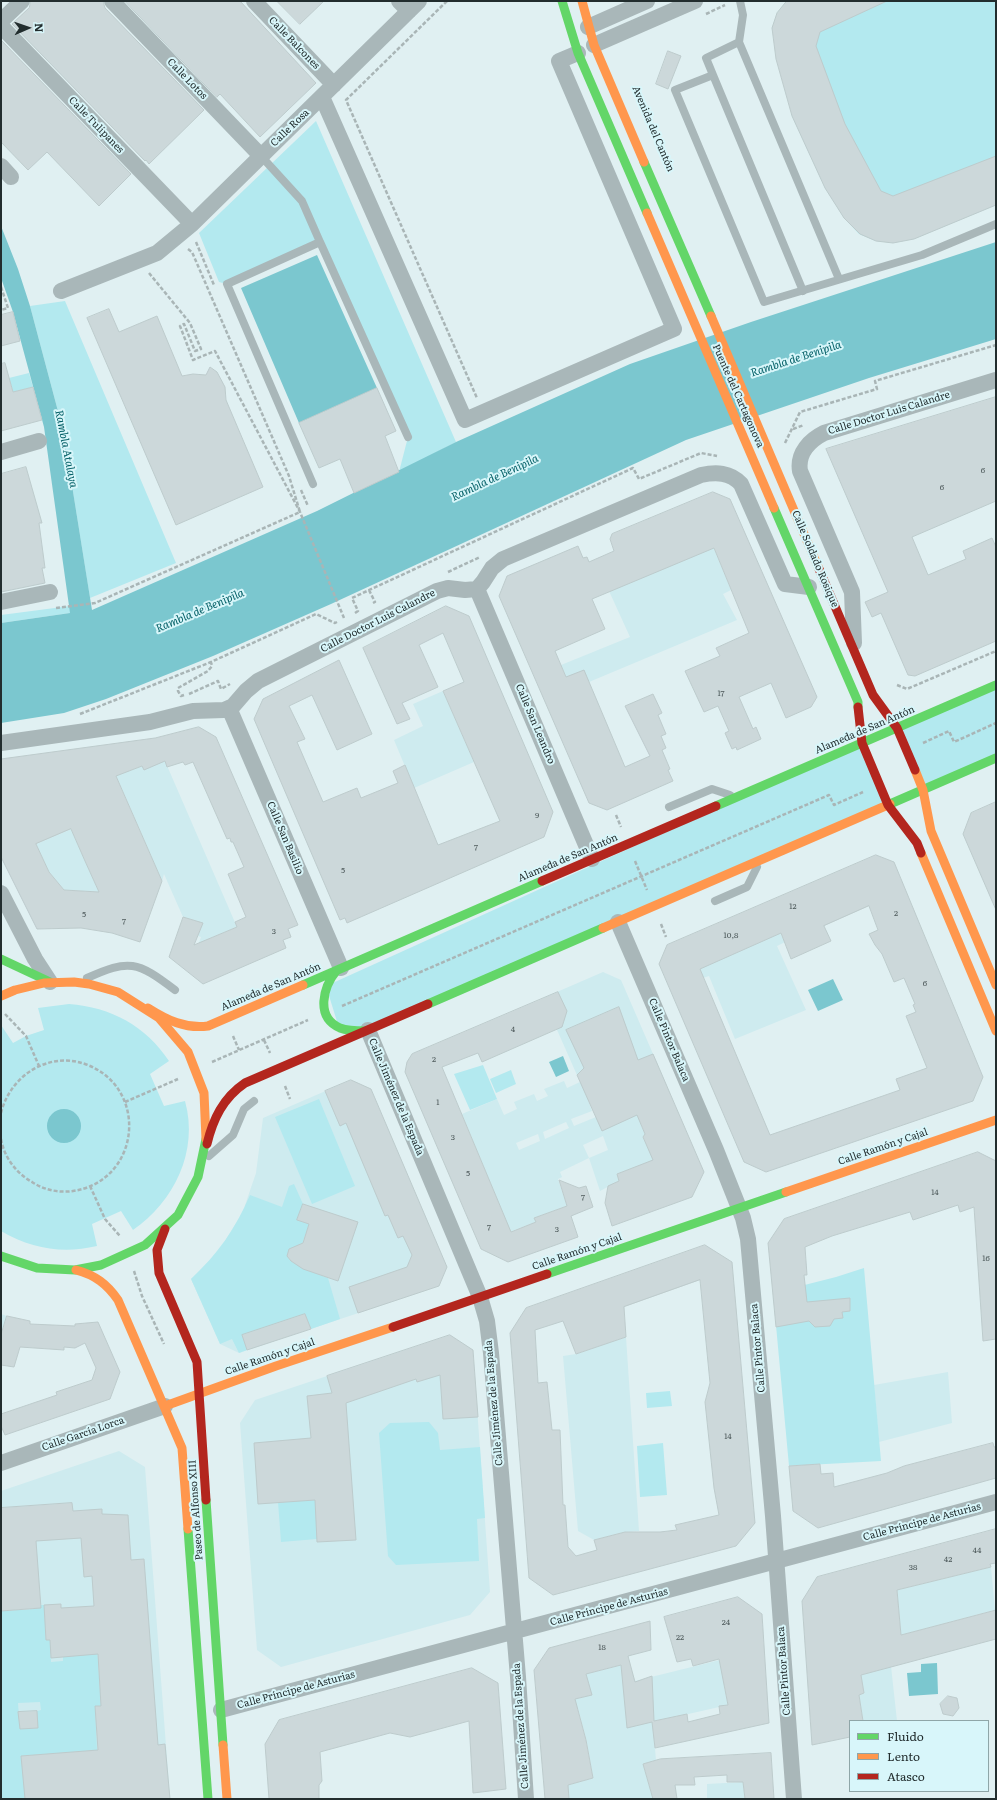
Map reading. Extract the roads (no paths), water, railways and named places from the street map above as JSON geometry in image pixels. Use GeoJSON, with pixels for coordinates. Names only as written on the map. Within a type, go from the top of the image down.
{"type":"FeatureCollection","features":[{"type":"Feature","properties":{"kind":"main road"},"geometry":{"type":"LineString","coordinates":[[562,1],[578,53]]}},
{"type":"Feature","properties":{"kind":"main road","name":"Avenida del Cantón"},"geometry":{"type":"LineString","coordinates":[[582,1],[594,45],[713,323]]}},
{"type":"Feature","properties":{"kind":"main road","name":"Puente del Cartagonova"},"geometry":{"type":"LineString","coordinates":[[578,53],[760,473]]}},
{"type":"Feature","properties":{"kind":"main road","name":"Puente del Cartagonova"},"geometry":{"type":"LineString","coordinates":[[713,323],[775,467]]}},
{"type":"Feature","properties":{"kind":"main road","name":"Calle Soldado Rosique"},"geometry":{"type":"LineString","coordinates":[[775,467],[873,695],[897,728],[923,790],[931,831],[996,985]]}},
{"type":"Feature","properties":{"kind":"main road","name":"Calle Soldado Rosique"},"geometry":{"type":"LineString","coordinates":[[760,473],[858,702],[862,743],[888,805],[917,843],[996,1031]]}},
{"type":"Feature","properties":{"kind":"main road","name":"Alameda de San Antón"},"geometry":{"type":"LineString","coordinates":[[148,1008],[172,1023],[186,1027],[203,1027],[996,685]]}},
{"type":"Feature","properties":{"kind":"main road"},"geometry":{"type":"LineString","coordinates":[[207,1144],[216,1114],[226,1099],[238,1087],[366,1030],[996,758]]}},
{"type":"Feature","properties":{"kind":"main road"},"geometry":{"type":"LineString","coordinates":[[1,959],[50,982]]}},
{"type":"Feature","properties":{"kind":"main road"},"geometry":{"type":"LineString","coordinates":[[339,969],[330,979],[324,992],[323,998],[325,1013],[329,1020],[339,1028],[346,1030],[366,1030]]}},
{"type":"Feature","properties":{"kind":"main road"},"geometry":{"type":"LineString","coordinates":[[1,996],[22,988],[50,982],[78,982],[115,991],[148,1008],[176,1035],[189,1054],[196,1069],[206,1101],[208,1129],[204,1161],[198,1180],[189,1198],[165,1229],[138,1250],[118,1260],[96,1267],[74,1270],[36,1268],[1,1256]]}},
{"type":"Feature","properties":{"kind":"main road","name":"Calle Ramón y Cajal"},"geometry":{"type":"LineString","coordinates":[[165,1406],[276,1366],[996,1120]]}},
{"type":"Feature","properties":{"kind":"main road","name":"Paseo de Alfonso XIII"},"geometry":{"type":"LineString","coordinates":[[165,1229],[157,1250],[159,1273],[197,1362],[227,1799]]}},
{"type":"Feature","properties":{"kind":"main road","name":"Paseo de Alfonso XIII"},"geometry":{"type":"LineString","coordinates":[[74,1270],[93,1275],[114,1292],[182,1448],[208,1799]]}},
{"type":"Feature","properties":{"kind":"street"},"geometry":{"type":"LineString","coordinates":[[1,21],[22,1]]}},
{"type":"Feature","properties":{"kind":"street","name":"Calle Lotos"},"geometry":{"type":"LineString","coordinates":[[112,1],[261,156]]}},
{"type":"Feature","properties":{"kind":"street","name":"Calle Balcones"},"geometry":{"type":"LineString","coordinates":[[254,1],[334,85]]}},
{"type":"Feature","properties":{"kind":"street"},"geometry":{"type":"LineString","coordinates":[[588,27],[648,1]]}},
{"type":"Feature","properties":{"kind":"street"},"geometry":{"type":"LineString","coordinates":[[594,45],[695,1]]}},
{"type":"Feature","properties":{"kind":"street","name":"Calle Rosa"},"geometry":{"type":"LineString","coordinates":[[61,291],[158,253],[192,224],[334,85],[409,4]]}},
{"type":"Feature","properties":{"kind":"street","name":"Calle Tulipanes"},"geometry":{"type":"LineString","coordinates":[[1,26],[192,224]]}},
{"type":"Feature","properties":{"kind":"street"},"geometry":{"type":"LineString","coordinates":[[322,96],[465,420],[674,329],[560,61],[578,53]]}},
{"type":"Feature","properties":{"kind":"street","name":"Calle Doctor Luis Calandre"},"geometry":{"type":"LineString","coordinates":[[799,467],[801,455],[807,445],[816,437],[824,433],[996,380]]}},
{"type":"Feature","properties":{"kind":"street"},"geometry":{"type":"LineString","coordinates":[[1,452],[39,441]]}},
{"type":"Feature","properties":{"kind":"street","name":"Calle Soldado Rosique"},"geometry":{"type":"LineString","coordinates":[[799,467],[852,592],[854,650]]}},
{"type":"Feature","properties":{"kind":"street","name":"Calle Soldado Rosique"},"geometry":{"type":"LineString","coordinates":[[477,589],[492,568],[503,559],[701,475],[710,473],[722,473],[734,478],[741,484],[785,584],[809,587]]}},
{"type":"Feature","properties":{"kind":"street","name":"Calle Doctor Luis Calandre"},"geometry":{"type":"LineString","coordinates":[[229,708],[258,681],[437,591],[448,588],[465,590],[477,589]]}},
{"type":"Feature","properties":{"kind":"street","name":"Calle San Leandro"},"geometry":{"type":"LineString","coordinates":[[477,589],[592,859]]}},
{"type":"Feature","properties":{"kind":"street"},"geometry":{"type":"LineString","coordinates":[[1,602],[50,592]]}},
{"type":"Feature","properties":{"kind":"street"},"geometry":{"type":"LineString","coordinates":[[1,743],[150,722],[193,711],[229,708]]}},
{"type":"Feature","properties":{"kind":"street","name":"Calle San Basilio"},"geometry":{"type":"LineString","coordinates":[[229,708],[339,969]]}},
{"type":"Feature","properties":{"kind":"street"},"geometry":{"type":"LineString","coordinates":[[5,905],[32,955],[50,982]]}},
{"type":"Feature","properties":{"kind":"street","name":"Calle Pintor Balaca"},"geometry":{"type":"LineString","coordinates":[[618,922],[716,1150],[739,1208],[748,1238],[776,1561],[794,1799]]}},
{"type":"Feature","properties":{"kind":"street","name":"Calle Jiménez de la Espada"},"geometry":{"type":"LineString","coordinates":[[366,1030],[480,1297],[486,1321],[491,1354],[526,1799]]}},
{"type":"Feature","properties":{"kind":"street","name":"Calle García Lorca"},"geometry":{"type":"LineString","coordinates":[[1,1463],[165,1406]]}},
{"type":"Feature","properties":{"kind":"street","name":"Calle Príncipe de Asturias"},"geometry":{"type":"LineString","coordinates":[[221,1710],[514,1633],[996,1502]]}},
{"type":"Feature","properties":{"kind":"lane"},"geometry":{"type":"LineString","coordinates":[[740,1],[743,15],[739,42],[839,280]]}},
{"type":"Feature","properties":{"kind":"lane"},"geometry":{"type":"LineString","coordinates":[[739,42],[706,58],[803,291]]}},
{"type":"Feature","properties":{"kind":"lane"},"geometry":{"type":"LineString","coordinates":[[713,75],[675,90],[764,302],[922,255],[996,224]]}},
{"type":"Feature","properties":{"kind":"lane"},"geometry":{"type":"LineString","coordinates":[[261,156],[302,201],[408,437]]}},
{"type":"Feature","properties":{"kind":"lane"},"geometry":{"type":"LineString","coordinates":[[313,484],[227,284],[320,242]]}},
{"type":"Feature","properties":{"kind":"lane"},"geometry":{"type":"LineString","coordinates":[[669,807],[712,789],[736,797]]}},
{"type":"Feature","properties":{"kind":"lane"},"geometry":{"type":"LineString","coordinates":[[715,901],[747,887],[760,861]]}},
{"type":"Feature","properties":{"kind":"lane"},"geometry":{"type":"LineString","coordinates":[[78,982],[110,968],[124,965],[136,966],[162,980],[175,990]]}},
{"type":"Feature","properties":{"kind":"lane"},"geometry":{"type":"LineString","coordinates":[[204,1161],[233,1134],[244,1109],[254,1101]]}},
{"type":"Feature","properties":{"kind":"water"},"geometry":{"type":"Polygon","coordinates":[[[1,226],[18,269],[30,306],[59,415],[66,448],[92,610],[317,511],[456,442],[630,364],[751,322],[996,242],[996,339],[869,378],[686,440],[331,604],[213,656],[106,699],[64,713],[1,723],[1,623],[70,613],[44,427],[13,312],[1,278],[1,226]]]}},
{"type":"Feature","properties":{"kind":"water"},"geometry":{"type":"Polygon","coordinates":[[[317,255],[377,388],[299,423],[241,288],[317,255]]]}},
{"type":"Feature","properties":{"kind":"water"},"geometry":{"type":"Polygon","coordinates":[[[833,979],[843,1000],[818,1011],[808,990],[833,979]]]}},
{"type":"Feature","properties":{"kind":"water"},"geometry":{"type":"Polygon","coordinates":[[[563,1056],[569,1071],[556,1077],[549,1062],[563,1056]]]}},
{"type":"Feature","properties":{"kind":"water"},"geometry":{"type":"Polygon","coordinates":[[[64,1109],[76,1114],[81,1126],[76,1138],[64,1143],[52,1138],[47,1126],[52,1114],[64,1109]]]}},
{"type":"Feature","properties":{"kind":"water"},"geometry":{"type":"Polygon","coordinates":[[[937,1663],[938,1694],[909,1696],[907,1673],[921,1672],[921,1664],[937,1663]]]}},
{"type":"Feature","properties":{"kind":"water label","name":"Rambla de Benipila"},"geometry":{"type":"Point","coordinates":[796,359]}},
{"type":"Feature","properties":{"kind":"water label","name":"Rambla Atalaya"},"geometry":{"type":"Point","coordinates":[66,449]}},
{"type":"Feature","properties":{"kind":"water label","name":"Rambla de Benipila"},"geometry":{"type":"Point","coordinates":[495,478]}},
{"type":"Feature","properties":{"kind":"water label","name":"Rambla de Benipila"},"geometry":{"type":"Point","coordinates":[200,611]}}]}
